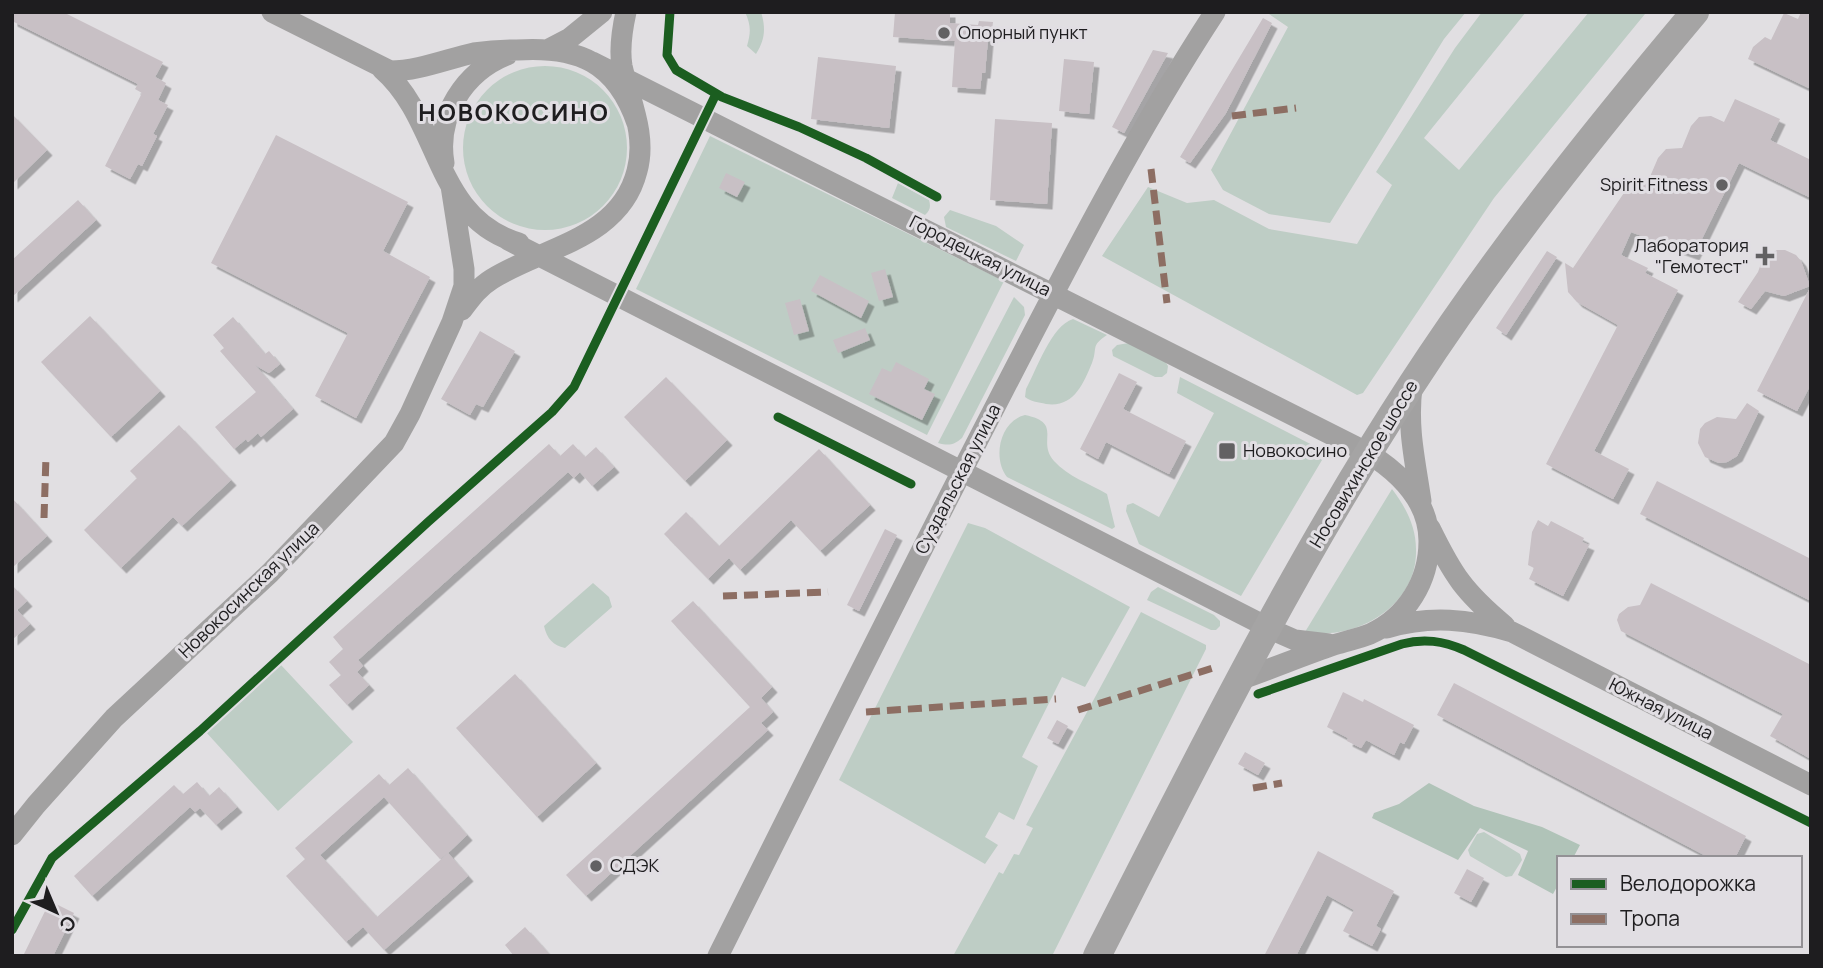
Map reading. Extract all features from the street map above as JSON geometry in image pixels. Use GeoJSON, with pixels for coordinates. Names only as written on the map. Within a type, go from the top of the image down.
{"type":"FeatureCollection","features":[{"type":"Feature","properties":{"kind":"main road","name":"Носовихинское шоссе"},"geometry":{"type":"LineString","coordinates":[[1097,956],[1268,627],[1368,453],[1412,383],[1539,205],[1695,12]]}},
{"type":"Feature","properties":{"kind":"street"},"geometry":{"type":"LineString","coordinates":[[272,12],[382,68],[397,71],[474,53],[560,50],[592,62],[606,72],[625,94],[637,123]]}},
{"type":"Feature","properties":{"kind":"street"},"geometry":{"type":"LineString","coordinates":[[452,322],[464,286],[464,269],[443,159],[444,130],[456,98],[481,68],[496,59],[570,38],[602,12]]}},
{"type":"Feature","properties":{"kind":"street"},"geometry":{"type":"LineString","coordinates":[[452,322],[475,292],[491,280],[591,232],[607,221],[630,190],[640,155],[637,123],[621,48],[625,12]]}},
{"type":"Feature","properties":{"kind":"street","name":"Суздальская улица"},"geometry":{"type":"LineString","coordinates":[[718,956],[1054,293],[1164,92],[1215,12]]}},
{"type":"Feature","properties":{"kind":"street","name":"Городецкая улица"},"geometry":{"type":"LineString","coordinates":[[592,62],[1368,453],[1397,472],[1413,492],[1425,515]]}},
{"type":"Feature","properties":{"kind":"street"},"geometry":{"type":"LineString","coordinates":[[382,68],[409,100],[458,200],[478,223],[537,256],[1268,627],[1295,640],[1335,644]]}},
{"type":"Feature","properties":{"kind":"street"},"geometry":{"type":"LineString","coordinates":[[508,240],[538,246],[573,240]]}},
{"type":"Feature","properties":{"kind":"street","name":"Новокосинская улица"},"geometry":{"type":"LineString","coordinates":[[12,835],[114,718],[270,573],[394,443],[452,322]]}},
{"type":"Feature","properties":{"kind":"street"},"geometry":{"type":"LineString","coordinates":[[1239,680],[1368,634],[1397,617],[1420,585],[1429,550],[1425,515],[1409,436],[1412,383]]}},
{"type":"Feature","properties":{"kind":"street","name":"Южная улица"},"geometry":{"type":"LineString","coordinates":[[1425,515],[1461,585],[1512,632],[1811,785]]}},
{"type":"Feature","properties":{"kind":"street","name":"Южная улица"},"geometry":{"type":"LineString","coordinates":[[1368,634],[1423,619],[1460,620],[1512,632]]}},
{"type":"Feature","properties":{"kind":"shaded area"},"geometry":{"type":"Polygon","coordinates":[[[745,12],[761,12],[763,18],[763,39],[756,54],[747,46],[750,29],[745,12]]]}},
{"type":"Feature","properties":{"kind":"shaded area"},"geometry":{"type":"Polygon","coordinates":[[[1266,12],[1466,12],[1444,39],[1330,223],[1269,214],[1223,190],[1211,170],[1288,27],[1266,12]]]}},
{"type":"Feature","properties":{"kind":"shaded area"},"geometry":{"type":"Polygon","coordinates":[[[1482,12],[1526,12],[1424,138],[1459,170],[1589,12],[1645,14],[1494,198],[1363,393],[1357,395],[1102,256],[1148,187],[1187,203],[1214,200],[1269,229],[1357,244],[1392,185],[1376,172],[1455,48],[1482,12]]]}},
{"type":"Feature","properties":{"kind":"shaded area"},"geometry":{"type":"Polygon","coordinates":[[[545,66],[576,73],[603,90],[620,117],[627,148],[620,179],[603,206],[576,223],[545,230],[514,223],[487,206],[470,179],[463,148],[470,117],[487,90],[514,73],[545,66]]]}},
{"type":"Feature","properties":{"kind":"shaded area"},"geometry":{"type":"Polygon","coordinates":[[[710,136],[1004,281],[927,435],[636,289],[710,136]]]}},
{"type":"Feature","properties":{"kind":"shaded area"},"geometry":{"type":"Polygon","coordinates":[[[898,183],[929,200],[930,208],[925,215],[892,198],[898,183]]]}},
{"type":"Feature","properties":{"kind":"shaded area"},"geometry":{"type":"Polygon","coordinates":[[[950,210],[996,226],[1024,245],[1016,261],[946,227],[944,217],[950,210]]]}},
{"type":"Feature","properties":{"kind":"shaded area"},"geometry":{"type":"Polygon","coordinates":[[[1014,297],[1024,307],[1025,315],[962,438],[951,444],[938,443],[1014,297]]]}},
{"type":"Feature","properties":{"kind":"shaded area"},"geometry":{"type":"Polygon","coordinates":[[[1073,319],[1107,335],[1096,345],[1092,363],[1081,387],[1070,399],[1055,404],[1028,399],[1025,397],[1026,389],[1045,349],[1058,330],[1073,319]]]}},
{"type":"Feature","properties":{"kind":"shaded area"},"geometry":{"type":"Polygon","coordinates":[[[1129,343],[1165,361],[1168,366],[1167,373],[1162,377],[1155,377],[1113,356],[1112,350],[1117,345],[1129,343]]]}},
{"type":"Feature","properties":{"kind":"shaded area"},"geometry":{"type":"Polygon","coordinates":[[[1180,377],[1322,450],[1325,455],[1241,596],[1139,544],[1126,511],[1127,505],[1133,503],[1159,517],[1214,413],[1177,393],[1180,377]]]}},
{"type":"Feature","properties":{"kind":"shaded area"},"geometry":{"type":"Polygon","coordinates":[[[1025,415],[1037,418],[1047,428],[1049,454],[1059,466],[1107,494],[1115,527],[1112,529],[1007,477],[1000,460],[1001,441],[1010,425],[1025,415]]]}},
{"type":"Feature","properties":{"kind":"shaded area"},"geometry":{"type":"Polygon","coordinates":[[[1392,489],[1409,517],[1416,541],[1414,569],[1407,587],[1395,603],[1363,625],[1344,631],[1305,632],[1392,489]]]}},
{"type":"Feature","properties":{"kind":"shaded area"},"geometry":{"type":"Polygon","coordinates":[[[968,523],[985,528],[1130,607],[1085,687],[1062,677],[1022,757],[1038,766],[1014,820],[999,812],[985,837],[998,845],[985,864],[839,780],[968,523]]]}},
{"type":"Feature","properties":{"kind":"shaded area"},"geometry":{"type":"Polygon","coordinates":[[[593,583],[609,597],[612,607],[565,648],[557,645],[551,641],[544,626],[593,583]]]}},
{"type":"Feature","properties":{"kind":"shaded area"},"geometry":{"type":"Polygon","coordinates":[[[1158,587],[1214,615],[1220,621],[1220,626],[1211,630],[1147,600],[1151,592],[1158,587]]]}},
{"type":"Feature","properties":{"kind":"shaded area"},"geometry":{"type":"Polygon","coordinates":[[[1141,612],[1206,645],[1206,649],[1052,956],[953,956],[999,872],[1003,874],[1014,854],[1019,855],[1033,828],[1026,825],[1141,612]]]}},
{"type":"Feature","properties":{"kind":"shaded area"},"geometry":{"type":"Polygon","coordinates":[[[281,665],[353,742],[278,811],[205,731],[281,665]]]}},
{"type":"Feature","properties":{"kind":"shaded area"},"geometry":{"type":"Polygon","coordinates":[[[1484,832],[1520,854],[1522,860],[1512,876],[1506,877],[1470,856],[1468,850],[1477,834],[1484,832]]]}},
{"type":"Feature","properties":{"kind":"green space"},"geometry":{"type":"Polygon","coordinates":[[[1429,783],[1474,806],[1542,827],[1580,845],[1574,856],[1557,856],[1557,887],[1553,894],[1518,875],[1528,851],[1480,828],[1458,860],[1372,818],[1374,813],[1399,804],[1429,783]]]}},
{"type":"Feature","properties":{"kind":"building"},"geometry":{"type":"Polygon","coordinates":[[[12,12],[63,12],[163,62],[155,77],[166,83],[158,100],[168,105],[153,134],[157,136],[142,166],[138,164],[130,179],[105,166],[142,93],[135,89],[138,84],[12,21],[12,12]]]}},
{"type":"Feature","properties":{"kind":"building"},"geometry":{"type":"Polygon","coordinates":[[[895,12],[950,12],[950,23],[978,25],[979,21],[993,22],[980,89],[952,87],[955,41],[893,37],[895,12]]]}},
{"type":"Feature","properties":{"kind":"building"},"geometry":{"type":"Polygon","coordinates":[[[1801,12],[1811,12],[1811,89],[1748,59],[1753,47],[1765,37],[1771,40],[1784,13],[1798,19],[1801,12]]]}},
{"type":"Feature","properties":{"kind":"building"},"geometry":{"type":"Polygon","coordinates":[[[1263,18],[1272,23],[1226,113],[1190,163],[1180,157],[1263,18]]]}},
{"type":"Feature","properties":{"kind":"building"},"geometry":{"type":"Polygon","coordinates":[[[1153,50],[1168,53],[1124,133],[1112,127],[1153,50]]]}},
{"type":"Feature","properties":{"kind":"building"},"geometry":{"type":"Polygon","coordinates":[[[818,57],[896,66],[889,128],[811,119],[818,57]]]}},
{"type":"Feature","properties":{"kind":"building"},"geometry":{"type":"Polygon","coordinates":[[[1064,59],[1094,62],[1089,114],[1059,111],[1064,59]]]}},
{"type":"Feature","properties":{"kind":"building"},"geometry":{"type":"Polygon","coordinates":[[[1735,99],[1780,119],[1770,140],[1811,160],[1811,198],[1739,163],[1694,255],[1631,232],[1621,255],[1648,268],[1645,273],[1678,290],[1594,451],[1629,469],[1613,499],[1546,464],[1618,325],[1577,302],[1568,292],[1565,263],[1573,268],[1628,187],[1635,180],[1649,179],[1658,158],[1666,149],[1682,148],[1691,126],[1699,117],[1711,116],[1724,122],[1735,99]]]}},
{"type":"Feature","properties":{"kind":"building"},"geometry":{"type":"Polygon","coordinates":[[[12,114],[47,150],[12,184],[12,114]]]}},
{"type":"Feature","properties":{"kind":"building"},"geometry":{"type":"Polygon","coordinates":[[[995,119],[1052,123],[1047,204],[990,200],[995,119]]]}},
{"type":"Feature","properties":{"kind":"building"},"geometry":{"type":"Polygon","coordinates":[[[276,135],[408,202],[383,251],[430,277],[356,418],[315,396],[348,333],[211,263],[276,135]]]}},
{"type":"Feature","properties":{"kind":"building"},"geometry":{"type":"Polygon","coordinates":[[[726,173],[745,182],[737,197],[719,188],[726,173]]]}},
{"type":"Feature","properties":{"kind":"building"},"geometry":{"type":"Polygon","coordinates":[[[78,200],[96,220],[12,297],[12,260],[78,200]]]}},
{"type":"Feature","properties":{"kind":"building"},"geometry":{"type":"Polygon","coordinates":[[[1777,250],[1796,255],[1810,286],[1784,296],[1765,291],[1751,309],[1738,302],[1758,272],[1763,258],[1777,250]]]}},
{"type":"Feature","properties":{"kind":"building"},"geometry":{"type":"Polygon","coordinates":[[[1547,251],[1557,257],[1506,335],[1496,328],[1547,251]]]}},
{"type":"Feature","properties":{"kind":"building"},"geometry":{"type":"Polygon","coordinates":[[[885,269],[893,297],[879,301],[871,273],[885,269]]]}},
{"type":"Feature","properties":{"kind":"building"},"geometry":{"type":"Polygon","coordinates":[[[820,275],[869,301],[861,318],[811,291],[820,275]]]}},
{"type":"Feature","properties":{"kind":"building"},"geometry":{"type":"Polygon","coordinates":[[[1811,286],[1811,384],[1797,411],[1757,391],[1811,286]]]}},
{"type":"Feature","properties":{"kind":"building"},"geometry":{"type":"Polygon","coordinates":[[[800,299],[809,331],[794,335],[785,303],[800,299]]]}},
{"type":"Feature","properties":{"kind":"building"},"geometry":{"type":"Polygon","coordinates":[[[90,316],[160,391],[111,437],[41,362],[90,316]]]}},
{"type":"Feature","properties":{"kind":"building"},"geometry":{"type":"Polygon","coordinates":[[[233,317],[265,354],[269,351],[280,364],[269,373],[255,365],[293,409],[261,437],[258,433],[234,449],[215,427],[256,392],[220,351],[224,348],[213,335],[233,317]]]}},
{"type":"Feature","properties":{"kind":"building"},"geometry":{"type":"Polygon","coordinates":[[[865,328],[870,340],[838,353],[833,340],[865,328]]]}},
{"type":"Feature","properties":{"kind":"building"},"geometry":{"type":"Polygon","coordinates":[[[480,331],[515,351],[483,407],[476,404],[470,415],[441,399],[480,331]]]}},
{"type":"Feature","properties":{"kind":"building"},"geometry":{"type":"Polygon","coordinates":[[[896,362],[929,379],[924,389],[935,394],[922,420],[869,394],[882,368],[891,372],[896,362]]]}},
{"type":"Feature","properties":{"kind":"building"},"geometry":{"type":"Polygon","coordinates":[[[1119,373],[1137,382],[1123,409],[1186,441],[1169,474],[1106,442],[1098,459],[1080,449],[1119,373]]]}},
{"type":"Feature","properties":{"kind":"building"},"geometry":{"type":"Polygon","coordinates":[[[666,377],[727,440],[685,481],[624,417],[666,377]]]}},
{"type":"Feature","properties":{"kind":"building"},"geometry":{"type":"Polygon","coordinates":[[[1747,403],[1759,411],[1737,456],[1719,463],[1705,457],[1698,443],[1700,429],[1717,417],[1736,419],[1747,403]]]}},
{"type":"Feature","properties":{"kind":"building"},"geometry":{"type":"Polygon","coordinates":[[[179,425],[231,480],[182,526],[173,517],[121,568],[84,530],[137,478],[130,471],[179,425]]]}},
{"type":"Feature","properties":{"kind":"building"},"geometry":{"type":"Polygon","coordinates":[[[549,444],[560,456],[573,444],[585,457],[596,447],[614,467],[592,486],[580,472],[574,478],[568,472],[358,660],[363,666],[357,672],[369,685],[347,705],[329,685],[341,675],[329,662],[343,649],[333,637],[549,444]]]}},
{"type":"Feature","properties":{"kind":"building"},"geometry":{"type":"Polygon","coordinates":[[[819,449],[870,505],[820,551],[791,520],[740,570],[729,558],[708,579],[664,534],[686,512],[719,546],[819,449]]]}},
{"type":"Feature","properties":{"kind":"building"},"geometry":{"type":"Polygon","coordinates":[[[1657,481],[1811,559],[1811,601],[1640,514],[1657,481]]]}},
{"type":"Feature","properties":{"kind":"building"},"geometry":{"type":"Polygon","coordinates":[[[12,498],[47,536],[12,568],[12,498]]]}},
{"type":"Feature","properties":{"kind":"building"},"geometry":{"type":"Polygon","coordinates":[[[1538,520],[1548,526],[1551,521],[1584,538],[1582,542],[1589,545],[1563,596],[1529,579],[1534,568],[1528,565],[1532,532],[1538,520]]]}},
{"type":"Feature","properties":{"kind":"building"},"geometry":{"type":"Polygon","coordinates":[[[885,529],[897,535],[859,611],[847,605],[885,529]]]}},
{"type":"Feature","properties":{"kind":"building"},"geometry":{"type":"Polygon","coordinates":[[[1651,583],[1811,665],[1811,759],[1770,736],[1783,714],[1621,631],[1617,620],[1619,614],[1628,607],[1640,605],[1651,583]]]}},
{"type":"Feature","properties":{"kind":"building"},"geometry":{"type":"Polygon","coordinates":[[[12,585],[27,601],[17,610],[30,624],[12,640],[12,585]]]}},
{"type":"Feature","properties":{"kind":"building"},"geometry":{"type":"Polygon","coordinates":[[[693,601],[772,687],[761,698],[773,712],[761,723],[768,730],[586,896],[566,875],[750,707],[671,621],[693,601]]]}},
{"type":"Feature","properties":{"kind":"building"},"geometry":{"type":"Polygon","coordinates":[[[515,674],[596,763],[537,817],[456,728],[515,674]]]}},
{"type":"Feature","properties":{"kind":"building"},"geometry":{"type":"Polygon","coordinates":[[[1454,683],[1746,836],[1736,856],[1706,856],[1437,715],[1454,683]]]}},
{"type":"Feature","properties":{"kind":"building"},"geometry":{"type":"Polygon","coordinates":[[[1343,692],[1363,702],[1364,699],[1414,725],[1404,744],[1400,742],[1394,755],[1366,740],[1361,748],[1327,727],[1343,692]]]}},
{"type":"Feature","properties":{"kind":"building"},"geometry":{"type":"Polygon","coordinates":[[[1057,720],[1068,726],[1058,744],[1047,738],[1057,720]]]}},
{"type":"Feature","properties":{"kind":"building"},"geometry":{"type":"Polygon","coordinates":[[[1245,752],[1265,763],[1258,775],[1238,764],[1245,752]]]}},
{"type":"Feature","properties":{"kind":"building"},"geometry":{"type":"Polygon","coordinates":[[[408,768],[467,835],[448,853],[468,876],[384,950],[363,927],[346,942],[286,876],[305,859],[295,848],[379,774],[389,785],[408,768]],[[384,797],[320,855],[377,917],[448,853],[440,859],[384,797]]]}},
{"type":"Feature","properties":{"kind":"building"},"geometry":{"type":"Polygon","coordinates":[[[197,782],[209,796],[219,787],[237,807],[216,825],[200,808],[195,812],[190,807],[92,896],[74,876],[174,785],[183,794],[197,782]]]}},
{"type":"Feature","properties":{"kind":"building"},"geometry":{"type":"Polygon","coordinates":[[[1318,851],[1394,891],[1376,926],[1381,929],[1372,946],[1343,931],[1354,910],[1327,895],[1296,956],[1264,956],[1318,851]]]}},
{"type":"Feature","properties":{"kind":"building"},"geometry":{"type":"Polygon","coordinates":[[[1467,869],[1484,878],[1471,902],[1454,893],[1467,869]]]}},
{"type":"Feature","properties":{"kind":"building"},"geometry":{"type":"Polygon","coordinates":[[[50,901],[74,913],[53,956],[23,956],[50,901]]]}},
{"type":"Feature","properties":{"kind":"building"},"geometry":{"type":"Polygon","coordinates":[[[525,927],[551,956],[514,956],[505,945],[525,927]]]}},
{"type":"Feature","properties":{"kind":"marked path"},"geometry":{"type":"LineString","coordinates":[[1232,116],[1296,108]]}},
{"type":"Feature","properties":{"kind":"marked path"},"geometry":{"type":"LineString","coordinates":[[1151,169],[1167,303]]}},
{"type":"Feature","properties":{"kind":"marked path"},"geometry":{"type":"LineString","coordinates":[[44,518],[46,456]]}},
{"type":"Feature","properties":{"kind":"marked path"},"geometry":{"type":"LineString","coordinates":[[723,596],[828,592]]}},
{"type":"Feature","properties":{"kind":"marked path"},"geometry":{"type":"LineString","coordinates":[[1078,710],[1213,668]]}},
{"type":"Feature","properties":{"kind":"marked path"},"geometry":{"type":"LineString","coordinates":[[866,712],[1056,699]]}},
{"type":"Feature","properties":{"kind":"marked path"},"geometry":{"type":"LineString","coordinates":[[1253,788],[1282,783]]}},
{"type":"Feature","properties":{"kind":"cycle path"},"geometry":{"type":"LineString","coordinates":[[670,12],[667,55],[676,70],[722,97],[799,127],[866,158],[937,197]]}},
{"type":"Feature","properties":{"kind":"cycle path"},"geometry":{"type":"LineString","coordinates":[[12,930],[52,858],[200,731],[552,412],[574,387],[716,94]]}},
{"type":"Feature","properties":{"kind":"cycle path"},"geometry":{"type":"LineString","coordinates":[[778,417],[911,484]]}},
{"type":"Feature","properties":{"kind":"cycle path"},"geometry":{"type":"LineString","coordinates":[[1258,694],[1402,644],[1418,641],[1449,644],[1811,823]]}},
{"type":"Feature","properties":{"kind":"place","name":"Опорный пункт"},"geometry":{"type":"Point","coordinates":[944,33]}},
{"type":"Feature","properties":{"kind":"place","name":"Spirit Fitness"},"geometry":{"type":"Point","coordinates":[1722,185]}},
{"type":"Feature","properties":{"kind":"place","name":"Лаборатория \"Гемотест\""},"geometry":{"type":"Point","coordinates":[1765,256]}},
{"type":"Feature","properties":{"kind":"place","name":"Новокосино"},"geometry":{"type":"Point","coordinates":[1227,451]}},
{"type":"Feature","properties":{"kind":"place","name":"СДЭК"},"geometry":{"type":"Point","coordinates":[596,866]}},
{"type":"Feature","properties":{"kind":"district","name":"НОВОКОСИНО"},"geometry":{"type":"Point","coordinates":[514,113]}}]}
